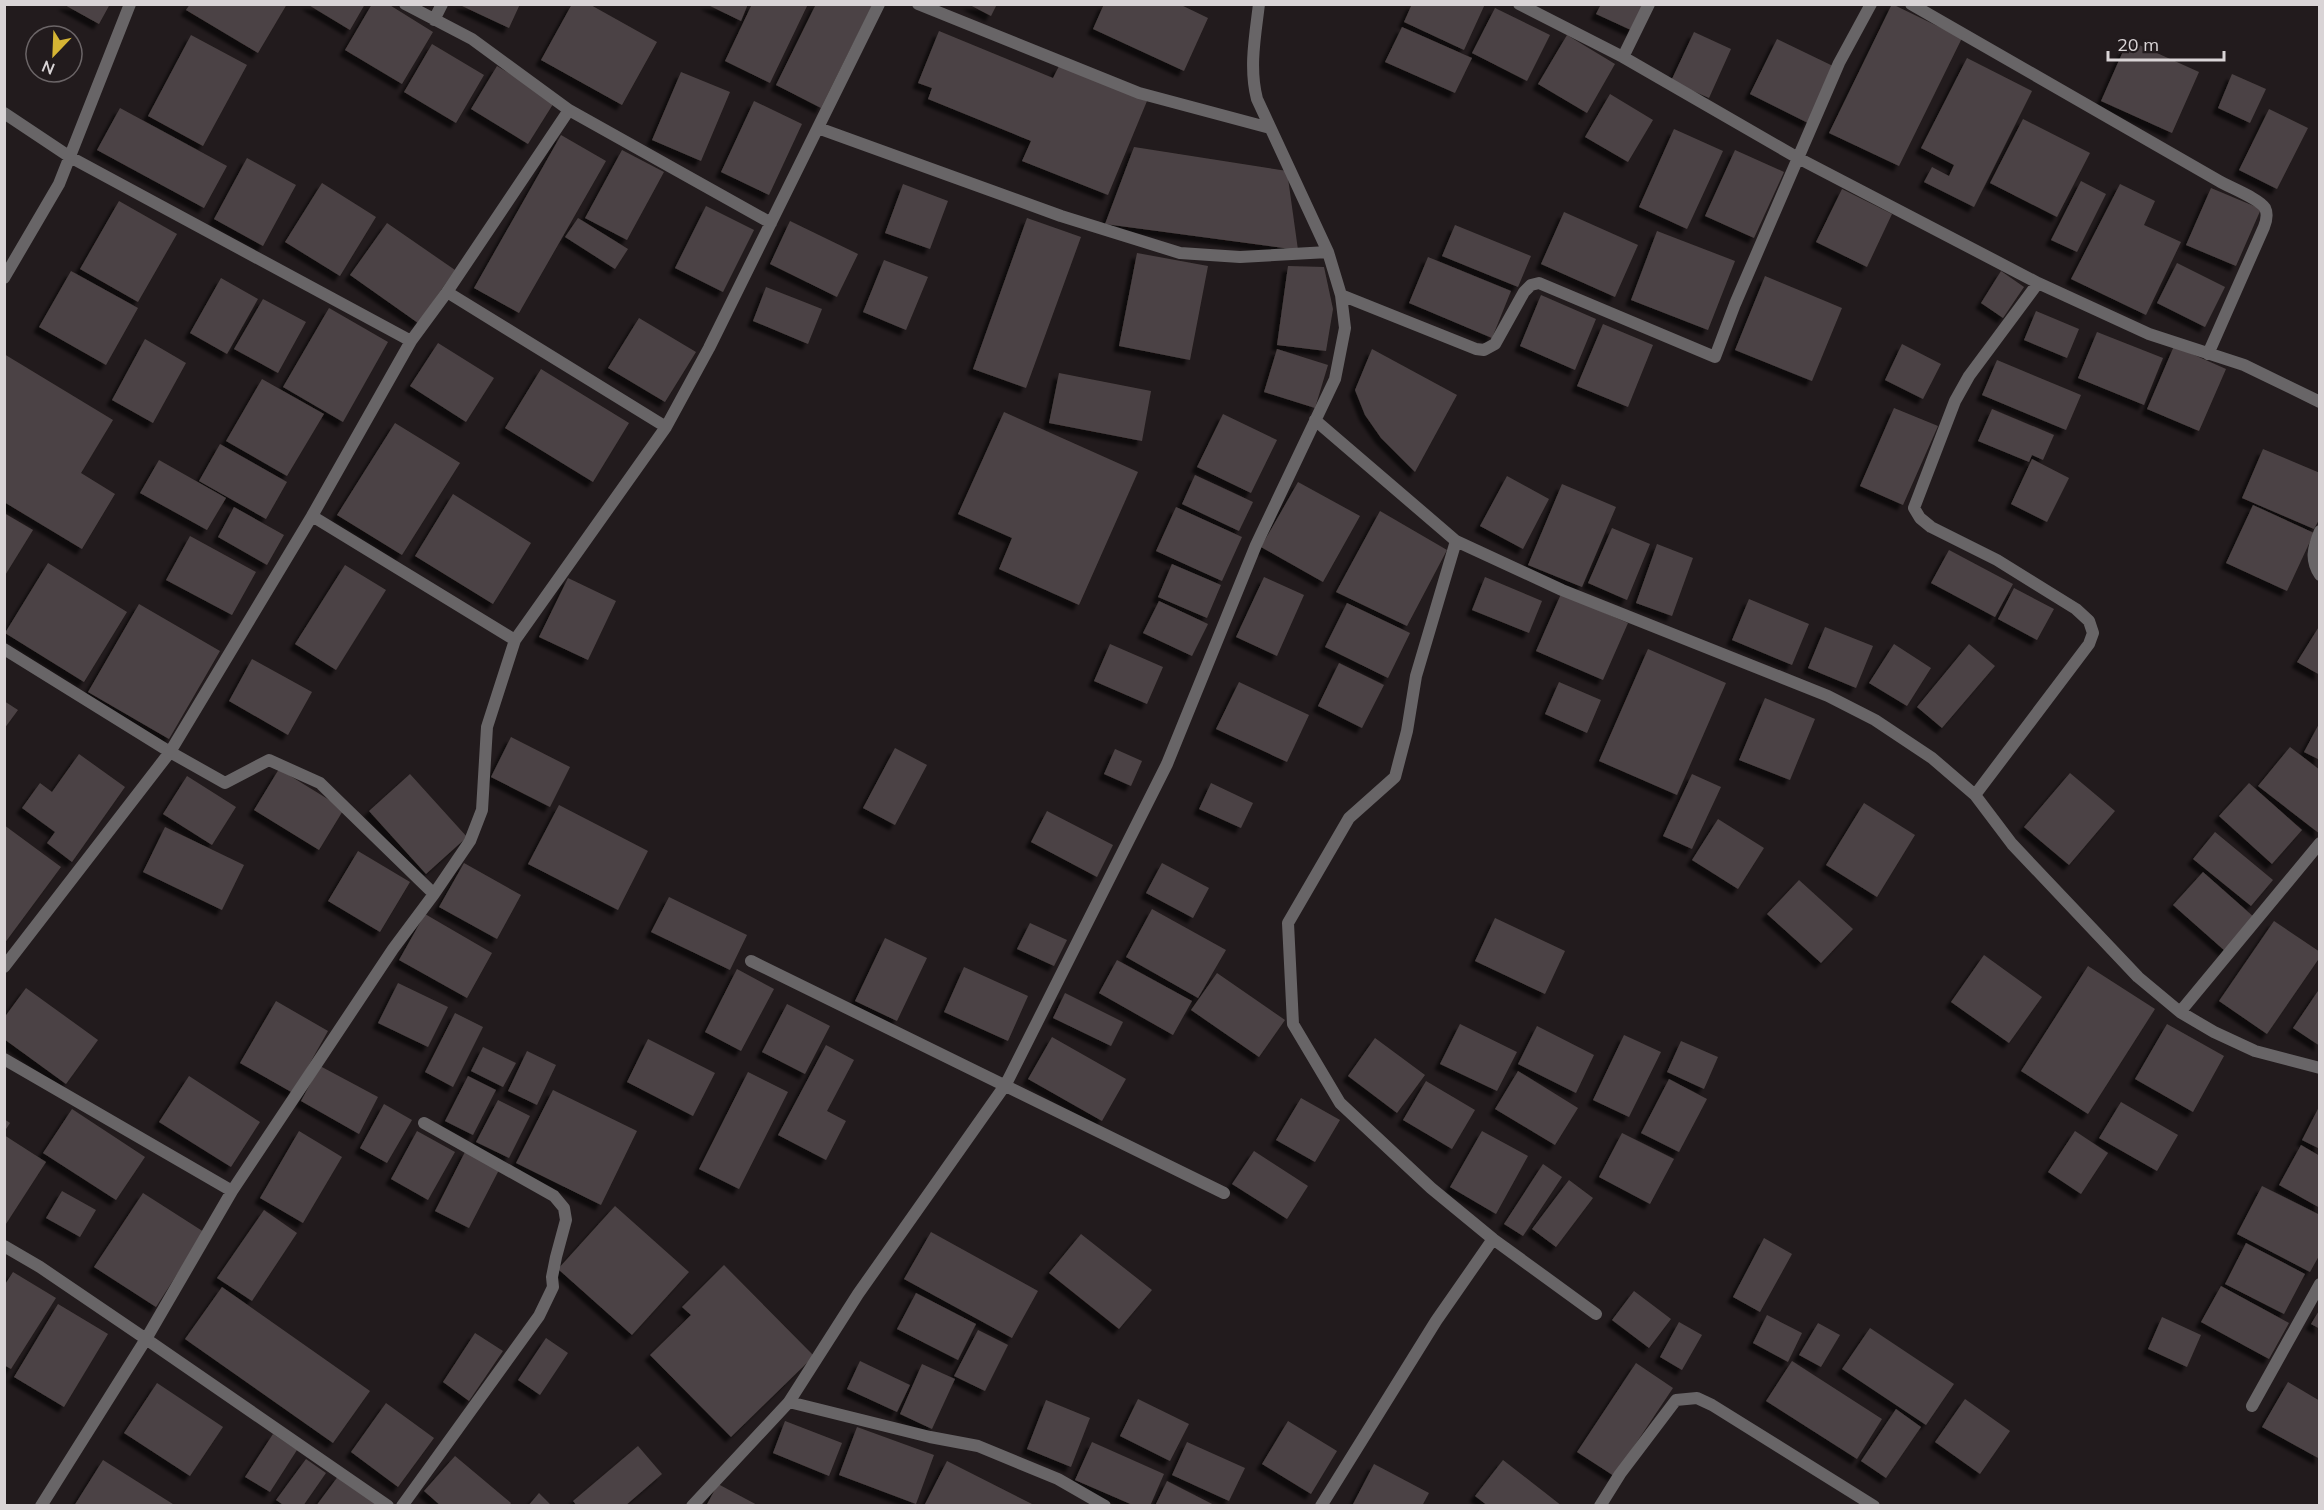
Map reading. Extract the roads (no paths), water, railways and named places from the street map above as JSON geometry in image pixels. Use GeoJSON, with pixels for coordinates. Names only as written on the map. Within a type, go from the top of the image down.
{"type":"FeatureCollection","features":[{"type":"Feature","properties":{"kind":"street"},"geometry":{"type":"LineString","coordinates":[[4,278],[59,184],[130,4]]}},
{"type":"Feature","properties":{"kind":"street"},"geometry":{"type":"LineString","coordinates":[[405,4],[472,39],[569,110],[771,223]]}},
{"type":"Feature","properties":{"kind":"street"},"geometry":{"type":"LineString","coordinates":[[434,20],[442,4]]}},
{"type":"Feature","properties":{"kind":"street"},"geometry":{"type":"LineString","coordinates":[[41,1506],[146,1339],[232,1191],[393,949],[470,841],[482,810],[487,727],[515,640],[666,426],[709,348],[879,4]]}},
{"type":"Feature","properties":{"kind":"street"},"geometry":{"type":"LineString","coordinates":[[918,4],[1139,93],[1270,128]]}},
{"type":"Feature","properties":{"kind":"street"},"geometry":{"type":"LineString","coordinates":[[692,1506],[789,1402],[858,1294],[1006,1084],[1167,764],[1256,545],[1335,379],[1345,328],[1341,295],[1328,252],[1257,99],[1252,81],[1252,58],[1259,4]]}},
{"type":"Feature","properties":{"kind":"street"},"geometry":{"type":"LineString","coordinates":[[1519,4],[1623,57],[1798,158],[2038,283],[2149,334],[2244,365],[2319,402]]}},
{"type":"Feature","properties":{"kind":"street"},"geometry":{"type":"LineString","coordinates":[[1623,57],[1649,4]]}},
{"type":"Feature","properties":{"kind":"street"},"geometry":{"type":"LineString","coordinates":[[1341,295],[1476,349],[1484,350],[1496,344],[1524,292],[1531,285],[1539,283],[1715,357],[1735,304],[1839,63],[1871,4]]}},
{"type":"Feature","properties":{"kind":"street"},"geometry":{"type":"LineString","coordinates":[[1911,4],[2265,208],[2267,217],[2264,227],[2208,354]]}},
{"type":"Feature","properties":{"kind":"street"},"geometry":{"type":"LineString","coordinates":[[4,967],[170,752],[312,516],[411,340],[447,292],[569,110]]}},
{"type":"Feature","properties":{"kind":"street"},"geometry":{"type":"LineString","coordinates":[[4,113],[70,157],[411,340]]}},
{"type":"Feature","properties":{"kind":"street"},"geometry":{"type":"LineString","coordinates":[[818,128],[1062,216],[1180,253],[1240,257],[1328,252]]}},
{"type":"Feature","properties":{"kind":"street"},"geometry":{"type":"LineString","coordinates":[[1975,795],[2089,644],[2093,633],[2089,621],[2076,609],[1997,560],[1931,526],[1920,518],[1914,508],[1968,376],[2038,283]]}},
{"type":"Feature","properties":{"kind":"street"},"geometry":{"type":"LineString","coordinates":[[447,292],[666,426]]}},
{"type":"Feature","properties":{"kind":"street"},"geometry":{"type":"LineString","coordinates":[[1315,420],[1456,541],[1562,590],[1828,696],[1875,720],[1932,758],[1975,795],[2020,852],[2138,977],[2180,1012],[2214,1032],[2255,1051],[2319,1068]]}},
{"type":"Feature","properties":{"kind":"street"},"geometry":{"type":"LineString","coordinates":[[312,516],[515,640]]}},
{"type":"Feature","properties":{"kind":"street"},"geometry":{"type":"LineString","coordinates":[[2319,531],[2314,544],[2312,564],[2319,575]]}},
{"type":"Feature","properties":{"kind":"street"},"geometry":{"type":"LineString","coordinates":[[1456,541],[1416,676],[1407,731],[1395,777],[1349,818],[1288,923],[1293,1023],[1340,1103],[1431,1188],[1493,1239],[1596,1314]]}},
{"type":"Feature","properties":{"kind":"street"},"geometry":{"type":"LineString","coordinates":[[4,649],[170,752],[225,783],[269,760],[320,783],[434,894]]}},
{"type":"Feature","properties":{"kind":"street"},"geometry":{"type":"LineString","coordinates":[[2180,1012],[2319,843]]}},
{"type":"Feature","properties":{"kind":"street"},"geometry":{"type":"LineString","coordinates":[[751,961],[1006,1084],[1224,1193]]}},
{"type":"Feature","properties":{"kind":"street"},"geometry":{"type":"LineString","coordinates":[[4,1059],[232,1191]]}},
{"type":"Feature","properties":{"kind":"street"},"geometry":{"type":"LineString","coordinates":[[402,1506],[549,1299],[553,1287],[552,1277],[556,1257],[567,1221],[564,1208],[554,1196],[424,1123]]}},
{"type":"Feature","properties":{"kind":"street"},"geometry":{"type":"LineString","coordinates":[[1321,1506],[1436,1322],[1493,1239]]}},
{"type":"Feature","properties":{"kind":"street"},"geometry":{"type":"LineString","coordinates":[[4,1246],[40,1267],[388,1506]]}},
{"type":"Feature","properties":{"kind":"street"},"geometry":{"type":"LineString","coordinates":[[2252,1406],[2319,1284]]}},
{"type":"Feature","properties":{"kind":"street"},"geometry":{"type":"LineString","coordinates":[[1600,1506],[1620,1474],[1676,1400],[1697,1398],[1712,1405],[1874,1506]]}},
{"type":"Feature","properties":{"kind":"street"},"geometry":{"type":"LineString","coordinates":[[789,1402],[930,1437],[978,1446],[1058,1479],[1105,1506]]}}]}
